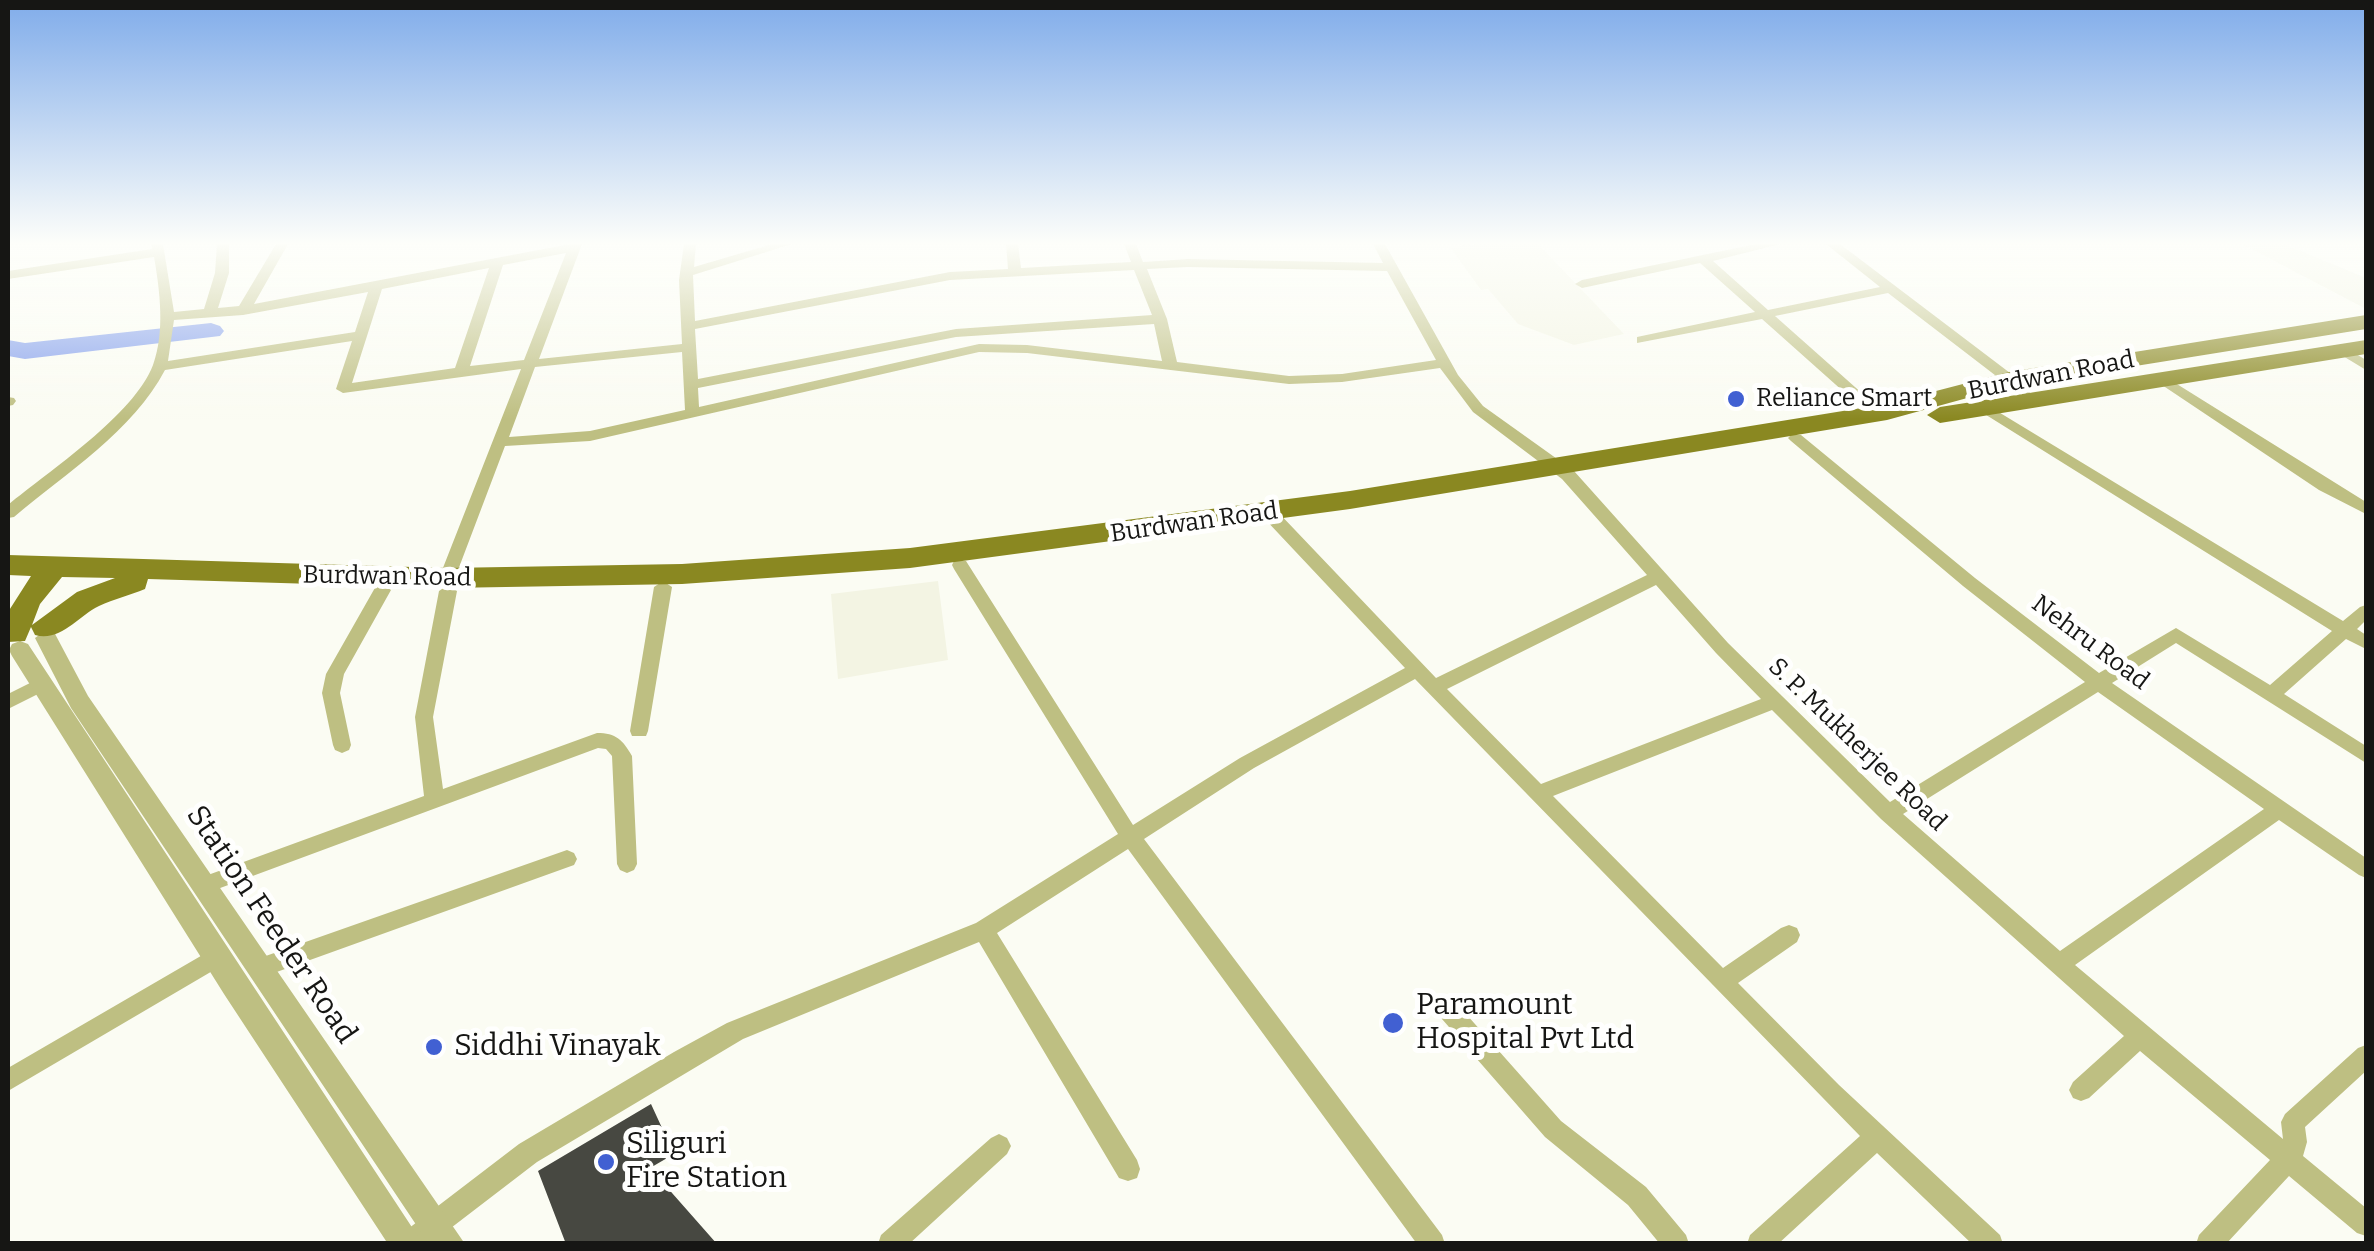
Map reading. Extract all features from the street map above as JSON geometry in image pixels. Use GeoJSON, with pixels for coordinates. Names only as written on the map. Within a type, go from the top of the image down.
{"type":"FeatureCollection","features":[{"type":"Feature","properties":{"kind":"main road","name":"Burdwan Road"},"geometry":{"type":"LineString","coordinates":[[1791,433],[1941,400],[2008,379],[2366,322]]}},
{"type":"Feature","properties":{"kind":"main road","name":"Burdwan Road"},"geometry":{"type":"LineString","coordinates":[[8,576],[62,573],[664,587],[960,564],[2355,349]]}},
{"type":"Feature","properties":{"kind":"main road","name":"Burdwan Road"},"geometry":{"type":"LineString","coordinates":[[8,564],[135,582],[382,590],[802,568],[1273,517]]}},
{"type":"Feature","properties":{"kind":"main road"},"geometry":{"type":"LineString","coordinates":[[62,573],[22,608],[27,635],[77,604],[135,582]]}},
{"type":"Feature","properties":{"kind":"street"},"geometry":{"type":"LineString","coordinates":[[8,513],[127,411],[160,366],[167,328],[164,302]]}},
{"type":"Feature","properties":{"kind":"street"},"geometry":{"type":"LineString","coordinates":[[209,314],[213,302]]}},
{"type":"Feature","properties":{"kind":"street"},"geometry":{"type":"LineString","coordinates":[[243,311],[248,302]]}},
{"type":"Feature","properties":{"kind":"street"},"geometry":{"type":"LineString","coordinates":[[167,328],[209,314],[293,302]]}},
{"type":"Feature","properties":{"kind":"street"},"geometry":{"type":"LineString","coordinates":[[372,302],[342,389],[461,370],[689,347]]}},
{"type":"Feature","properties":{"kind":"street"},"geometry":{"type":"LineString","coordinates":[[461,370],[483,302]]}},
{"type":"Feature","properties":{"kind":"street"},"geometry":{"type":"LineString","coordinates":[[435,802],[424,717],[448,584],[554,302]]}},
{"type":"Feature","properties":{"kind":"street"},"geometry":{"type":"LineString","coordinates":[[688,302],[692,412]]}},
{"type":"Feature","properties":{"kind":"street"},"geometry":{"type":"LineString","coordinates":[[688,326],[812,302]]}},
{"type":"Feature","properties":{"kind":"street"},"geometry":{"type":"LineString","coordinates":[[1152,302],[1171,368]]}},
{"type":"Feature","properties":{"kind":"street","name":"S. P. Mukherjee Road"},"geometry":{"type":"LineString","coordinates":[[1410,302],[1444,362],[1478,409],[1563,470],[1658,578],[1888,813],[2140,1036],[2366,1224]]}},
{"type":"Feature","properties":{"kind":"street"},"geometry":{"type":"LineString","coordinates":[[1750,302],[1877,414]]}},
{"type":"Feature","properties":{"kind":"street"},"geometry":{"type":"LineString","coordinates":[[1642,340],[1824,302]]}},
{"type":"Feature","properties":{"kind":"street"},"geometry":{"type":"LineString","coordinates":[[1910,302],[2032,401]]}},
{"type":"Feature","properties":{"kind":"street"},"geometry":{"type":"LineString","coordinates":[[691,385],[956,333],[1160,319]]}},
{"type":"Feature","properties":{"kind":"street"},"geometry":{"type":"LineString","coordinates":[[160,366],[362,335]]}},
{"type":"Feature","properties":{"kind":"street"},"geometry":{"type":"LineString","coordinates":[[500,442],[590,436],[979,348],[1027,349],[1289,380],[1383,374],[1444,362]]}},
{"type":"Feature","properties":{"kind":"street"},"geometry":{"type":"LineString","coordinates":[[2355,349],[2366,366]]}},
{"type":"Feature","properties":{"kind":"street"},"geometry":{"type":"LineString","coordinates":[[2164,380],[2325,486],[2366,508]]}},
{"type":"Feature","properties":{"kind":"street"},"geometry":{"type":"LineString","coordinates":[[1982,408],[2366,643]]}},
{"type":"Feature","properties":{"kind":"street","name":"Nehru Road"},"geometry":{"type":"LineString","coordinates":[[1791,433],[1969,582],[2100,681],[2366,869]]}},
{"type":"Feature","properties":{"kind":"street"},"geometry":{"type":"LineString","coordinates":[[1273,517],[1417,670],[1876,1138],[1991,1244]]}},
{"type":"Feature","properties":{"kind":"street"},"geometry":{"type":"LineString","coordinates":[[960,564],[1131,838],[1429,1242]]}},
{"type":"Feature","properties":{"kind":"street"},"geometry":{"type":"LineString","coordinates":[[1434,686],[1658,578]]}},
{"type":"Feature","properties":{"kind":"street"},"geometry":{"type":"LineString","coordinates":[[639,731],[664,587]]}},
{"type":"Feature","properties":{"kind":"street"},"geometry":{"type":"LineString","coordinates":[[342,745],[332,693],[336,674],[382,590]]}},
{"type":"Feature","properties":{"kind":"street"},"geometry":{"type":"LineString","coordinates":[[2270,694],[2366,612]]}},
{"type":"Feature","properties":{"kind":"street"},"geometry":{"type":"LineString","coordinates":[[1888,813],[2176,634],[2366,755]]}},
{"type":"Feature","properties":{"kind":"street"},"geometry":{"type":"LineString","coordinates":[[27,635],[42,684],[408,1244],[442,1233],[528,1153],[734,1031],[984,930],[1247,762],[1417,670]]}},
{"type":"Feature","properties":{"kind":"street","name":"Station Feeder Road"},"geometry":{"type":"LineString","coordinates":[[27,635],[79,702],[442,1233]]}},
{"type":"Feature","properties":{"kind":"street"},"geometry":{"type":"LineString","coordinates":[[8,702],[42,684]]}},
{"type":"Feature","properties":{"kind":"street"},"geometry":{"type":"LineString","coordinates":[[1538,793],[1775,701]]}},
{"type":"Feature","properties":{"kind":"street"},"geometry":{"type":"LineString","coordinates":[[204,886],[608,740],[617,745],[622,756],[626,864]]}},
{"type":"Feature","properties":{"kind":"street"},"geometry":{"type":"LineString","coordinates":[[2058,965],[2279,810]]}},
{"type":"Feature","properties":{"kind":"street"},"geometry":{"type":"LineString","coordinates":[[260,968],[567,858]]}},
{"type":"Feature","properties":{"kind":"street"},"geometry":{"type":"LineString","coordinates":[[984,930],[1128,1168]]}},
{"type":"Feature","properties":{"kind":"street"},"geometry":{"type":"LineString","coordinates":[[1722,981],[1789,935]]}},
{"type":"Feature","properties":{"kind":"street"},"geometry":{"type":"LineString","coordinates":[[8,1080],[218,956]]}},
{"type":"Feature","properties":{"kind":"street"},"geometry":{"type":"LineString","coordinates":[[1444,1004],[1553,1128],[1637,1196],[1678,1244]]}},
{"type":"Feature","properties":{"kind":"street"},"geometry":{"type":"LineString","coordinates":[[2081,1090],[2140,1036]]}},
{"type":"Feature","properties":{"kind":"street"},"geometry":{"type":"LineString","coordinates":[[2208,1244],[2290,1157],[2295,1142],[2294,1122],[2366,1056]]}},
{"type":"Feature","properties":{"kind":"street"},"geometry":{"type":"LineString","coordinates":[[1759,1244],[1876,1138]]}},
{"type":"Feature","properties":{"kind":"street"},"geometry":{"type":"LineString","coordinates":[[890,1244],[999,1146]]}},
{"type":"Feature","properties":{"kind":"shaded area"},"geometry":{"type":"Polygon","coordinates":[[[1499,302],[1594,302],[1624,334],[1574,345],[1518,324],[1499,302]]]}},
{"type":"Feature","properties":{"kind":"shaded area"},"geometry":{"type":"Polygon","coordinates":[[[938,581],[948,660],[838,679],[831,594],[938,581]]]}},
{"type":"Feature","properties":{"kind":"building"},"geometry":{"type":"Polygon","coordinates":[[[651,1104],[674,1154],[650,1168],[717,1244],[566,1244],[538,1171],[651,1104]]]}},
{"type":"Feature","properties":{"kind":"waterway"},"geometry":{"type":"LineString","coordinates":[[8,348],[25,351],[211,331]]}},
{"type":"Feature","properties":{"kind":"place","name":"Reliance Smart"},"geometry":{"type":"Point","coordinates":[1736,399]}},
{"type":"Feature","properties":{"kind":"place","name":"Paramount Hospital Pvt Ltd"},"geometry":{"type":"Point","coordinates":[1393,1023]}},
{"type":"Feature","properties":{"kind":"place","name":"Siddhi Vinayak"},"geometry":{"type":"Point","coordinates":[434,1047]}},
{"type":"Feature","properties":{"kind":"place","name":"Siliguri Fire Station"},"geometry":{"type":"Point","coordinates":[606,1162]}}]}
